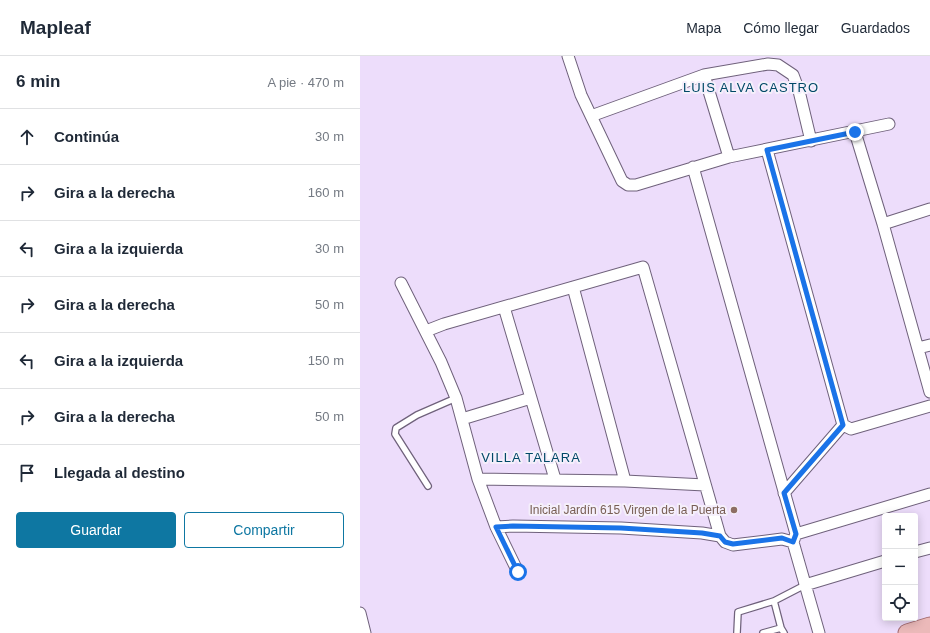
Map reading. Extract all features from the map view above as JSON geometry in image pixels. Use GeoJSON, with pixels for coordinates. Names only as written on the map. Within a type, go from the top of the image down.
{"type":"FeatureCollection","features":[{"type":"Feature","properties":{"kind":"main road"},"geometry":{"type":"LineString","coordinates":[[907,633],[930,626]]}},
{"type":"Feature","properties":{"kind":"street"},"geometry":{"type":"LineString","coordinates":[[568,56],[581,95],[622,181],[628,185],[636,185],[729,157],[889,124]]}},
{"type":"Feature","properties":{"kind":"street"},"geometry":{"type":"LineString","coordinates":[[591,116],[704,75],[768,64],[778,65],[793,75],[799,91],[811,141]]}},
{"type":"Feature","properties":{"kind":"street"},"geometry":{"type":"LineString","coordinates":[[704,75],[729,157]]}},
{"type":"Feature","properties":{"kind":"street"},"geometry":{"type":"LineString","coordinates":[[855,132],[883,224],[930,392]]}},
{"type":"Feature","properties":{"kind":"street"},"geometry":{"type":"LineString","coordinates":[[767,150],[843,425],[851,429],[930,406]]}},
{"type":"Feature","properties":{"kind":"street"},"geometry":{"type":"LineString","coordinates":[[693,167],[784,493],[805,585],[819,633]]}},
{"type":"Feature","properties":{"kind":"street"},"geometry":{"type":"LineString","coordinates":[[883,224],[930,209]]}},
{"type":"Feature","properties":{"kind":"street"},"geometry":{"type":"LineString","coordinates":[[426,331],[444,324],[643,268],[720,536],[725,542],[733,544],[794,538],[930,494]]}},
{"type":"Feature","properties":{"kind":"street"},"geometry":{"type":"LineString","coordinates":[[401,283],[441,362],[456,398],[478,479],[496,527],[518,572]]}},
{"type":"Feature","properties":{"kind":"street"},"geometry":{"type":"LineString","coordinates":[[573,287],[615,441],[624,481]]}},
{"type":"Feature","properties":{"kind":"street"},"geometry":{"type":"LineString","coordinates":[[504,307],[554,479]]}},
{"type":"Feature","properties":{"kind":"street"},"geometry":{"type":"LineString","coordinates":[[918,348],[930,345]]}},
{"type":"Feature","properties":{"kind":"street"},"geometry":{"type":"LineString","coordinates":[[462,419],[531,398]]}},
{"type":"Feature","properties":{"kind":"street"},"geometry":{"type":"LineString","coordinates":[[784,493],[843,425]]}},
{"type":"Feature","properties":{"kind":"street"},"geometry":{"type":"LineString","coordinates":[[478,479],[554,479],[705,485]]}},
{"type":"Feature","properties":{"kind":"street"},"geometry":{"type":"LineString","coordinates":[[496,527],[621,528],[702,533],[720,536]]}},
{"type":"Feature","properties":{"kind":"street"},"geometry":{"type":"LineString","coordinates":[[918,551],[930,548]]}},
{"type":"Feature","properties":{"kind":"street"},"geometry":{"type":"LineString","coordinates":[[805,585],[882,562]]}},
{"type":"Feature","properties":{"kind":"street"},"geometry":{"type":"LineString","coordinates":[[360,613],[365,633]]}},
{"type":"Feature","properties":{"kind":"lane"},"geometry":{"type":"LineString","coordinates":[[428,486],[395,434],[396,428],[416,415],[456,398]]}},
{"type":"Feature","properties":{"kind":"lane"},"geometry":{"type":"LineString","coordinates":[[737,633],[738,612],[774,601],[805,585]]}},
{"type":"Feature","properties":{"kind":"lane"},"geometry":{"type":"LineString","coordinates":[[763,633],[782,630],[774,601]]}},
{"type":"Feature","properties":{"kind":"place","name":"Inicial Jardín 615 Virgen de la Puerta"},"geometry":{"type":"Point","coordinates":[734,510]}},
{"type":"Feature","properties":{"kind":"district","name":"LUIS ALVA CASTRO"},"geometry":{"type":"Point","coordinates":[751,87]}},
{"type":"Feature","properties":{"kind":"district","name":"VILLA TALARA"},"geometry":{"type":"Point","coordinates":[531,457]}},
{"type":"Feature","properties":{"kind":"route"},"geometry":{"type":"LineString","coordinates":[[518,572],[496,527],[621,528],[702,533],[720,536],[725,542],[733,544],[782,538],[793,542],[796,534],[784,493],[843,425],[767,150],[855,132]]}}]}
